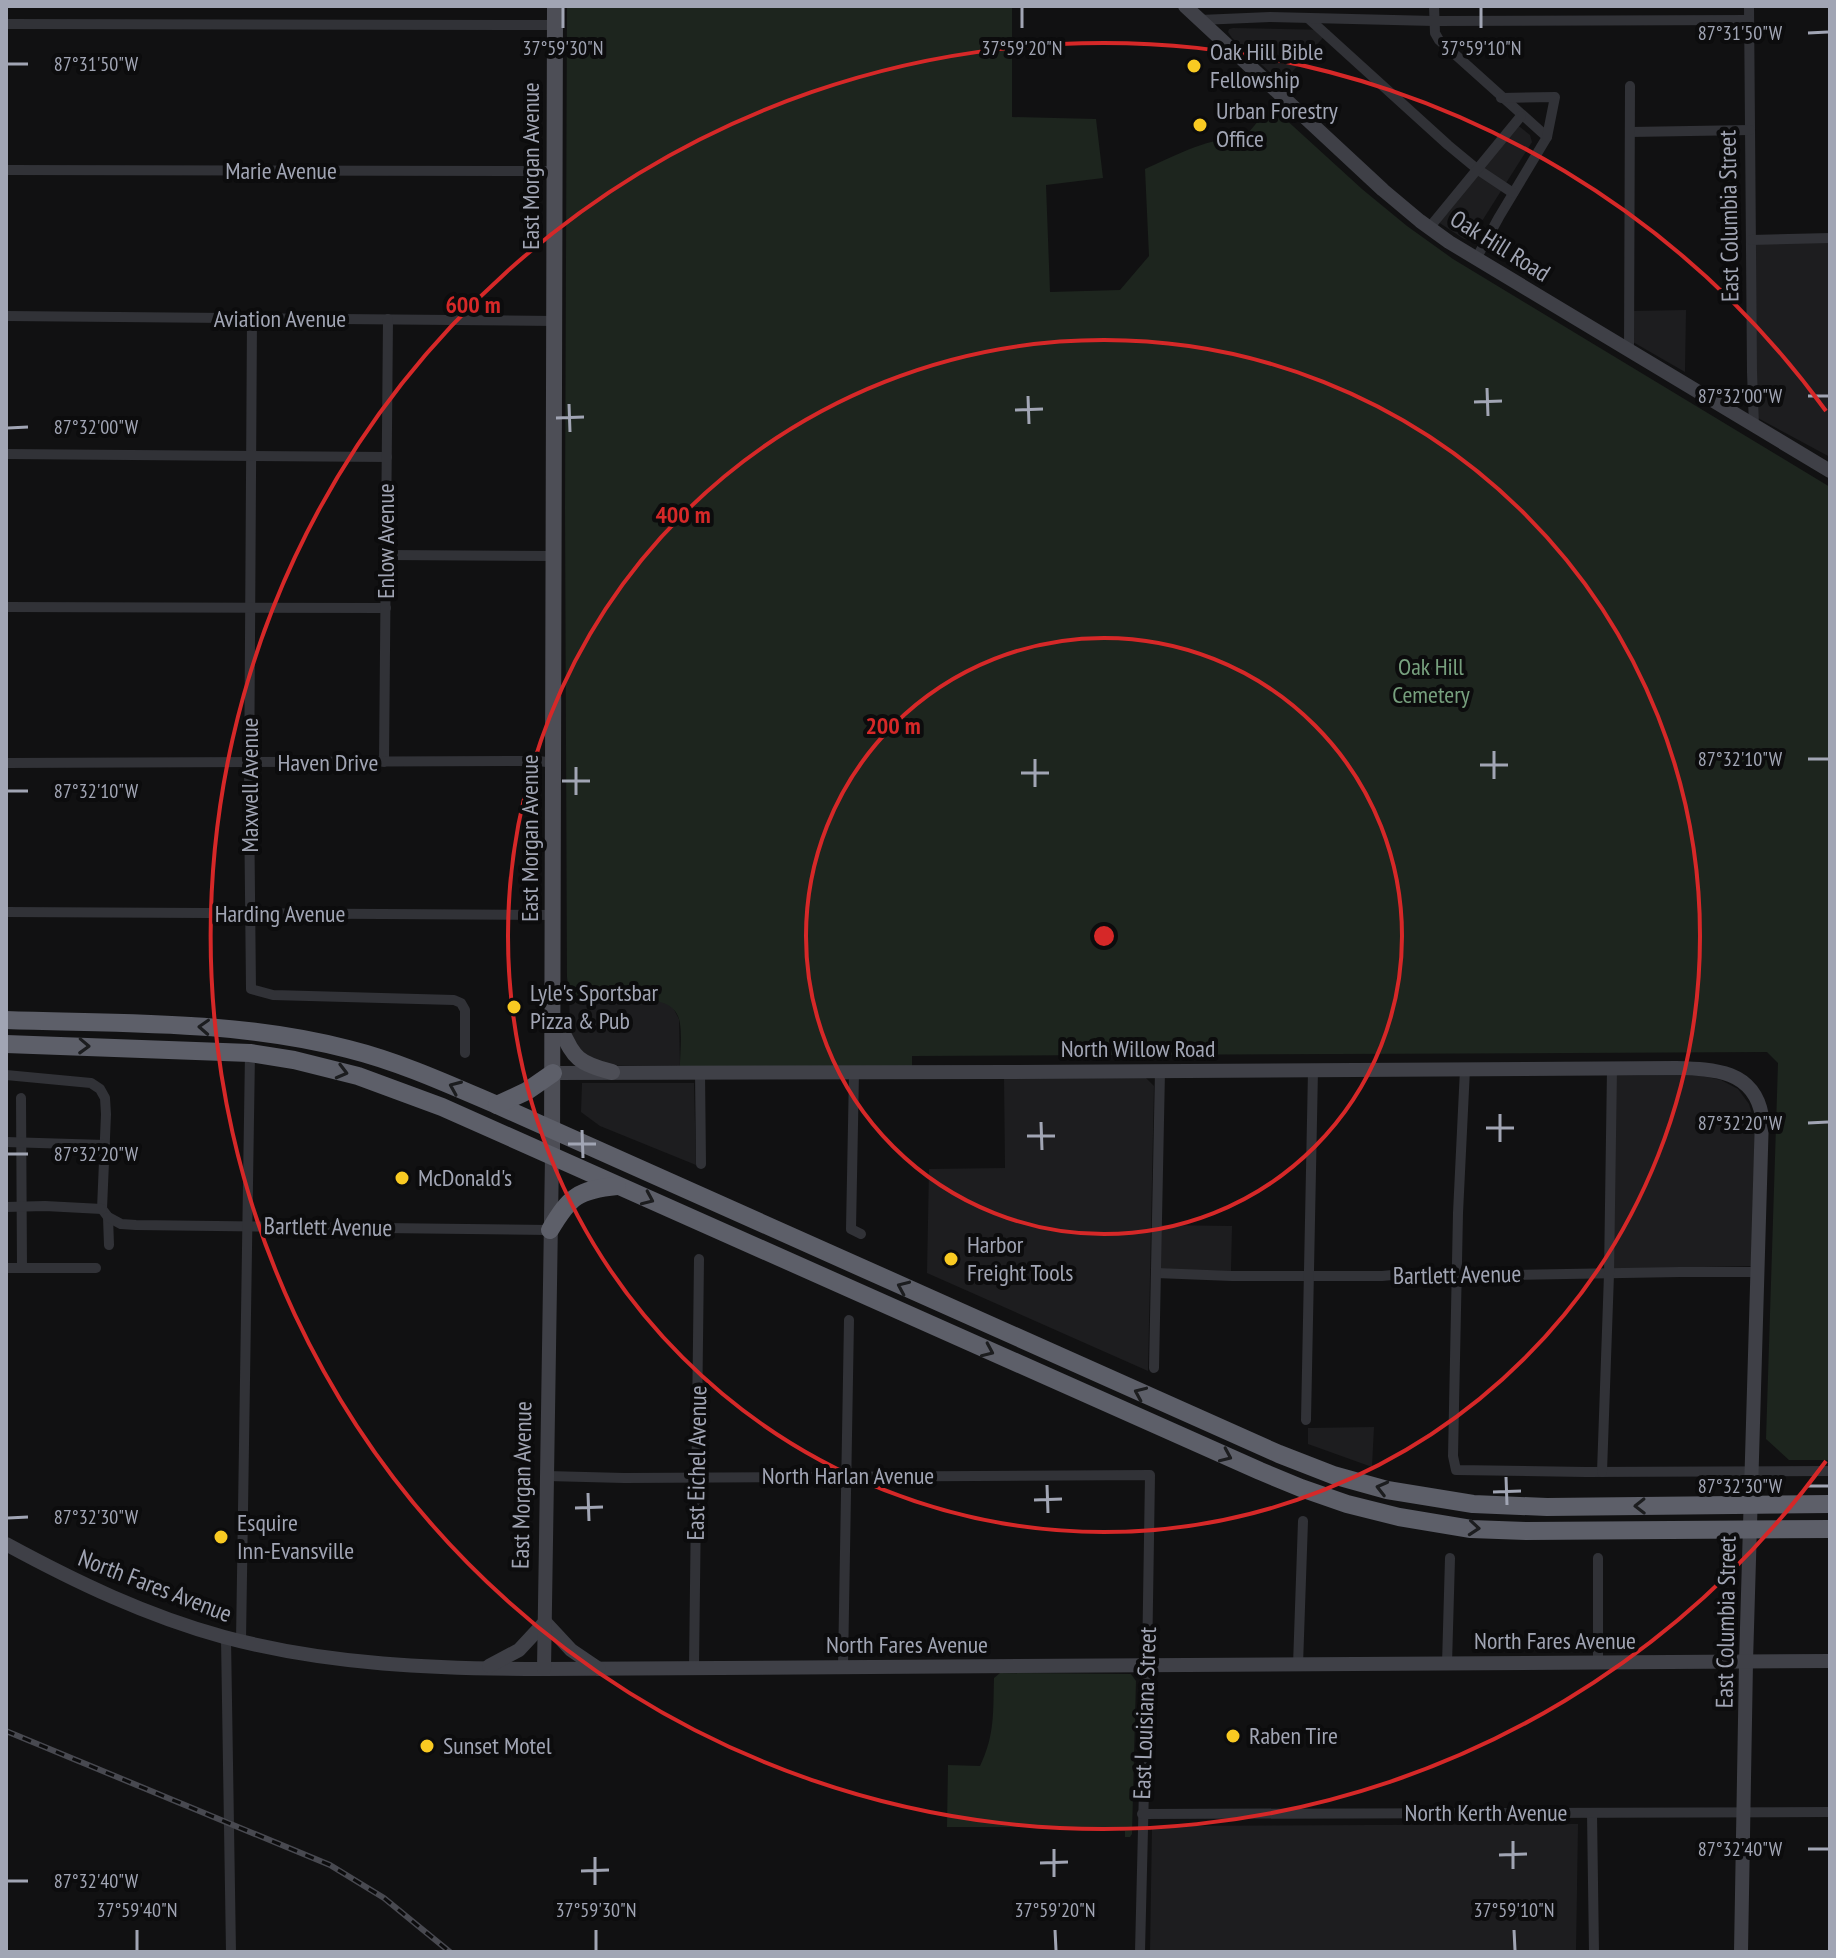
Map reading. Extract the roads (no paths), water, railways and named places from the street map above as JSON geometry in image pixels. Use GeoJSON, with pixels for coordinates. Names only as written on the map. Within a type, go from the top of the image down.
{"type":"FeatureCollection","features":[{"type":"Feature","properties":{"kind":"highway"},"geometry":{"type":"LineString","coordinates":[[6,1020],[212,1027],[287,1036],[380,1058],[497,1105],[1038,1348],[1333,1475],[1398,1492],[1504,1507],[1830,1504]]}},
{"type":"Feature","properties":{"kind":"highway"},"geometry":{"type":"LineString","coordinates":[[6,1044],[250,1053],[294,1060],[384,1084],[1260,1471],[1347,1504],[1399,1517],[1471,1529],[1830,1529]]}},
{"type":"Feature","properties":{"kind":"highway"},"geometry":{"type":"LineString","coordinates":[[497,1105],[527,1091],[553,1073]]}},
{"type":"Feature","properties":{"kind":"highway"},"geometry":{"type":"LineString","coordinates":[[550,1230],[580,1193],[592,1188],[619,1186]]}},
{"type":"Feature","properties":{"kind":"main road","name":"East Morgan Avenue"},"geometry":{"type":"LineString","coordinates":[[552,1156],[555,6]]}},
{"type":"Feature","properties":{"kind":"main road"},"geometry":{"type":"LineString","coordinates":[[553,1016],[579,1059],[591,1067],[612,1072]]}},
{"type":"Feature","properties":{"kind":"street","name":"Oak Hill Road"},"geometry":{"type":"LineString","coordinates":[[1185,6],[1383,190],[1429,228],[1830,471]]}},
{"type":"Feature","properties":{"kind":"street"},"geometry":{"type":"LineString","coordinates":[[1434,6],[1435,33],[1439,40],[1547,137]]}},
{"type":"Feature","properties":{"kind":"street","name":"East Columbia Street"},"geometry":{"type":"LineString","coordinates":[[1749,6],[1754,426]]}},
{"type":"Feature","properties":{"kind":"street"},"geometry":{"type":"LineString","coordinates":[[1200,20],[1270,17],[1434,21],[1749,20]]}},
{"type":"Feature","properties":{"kind":"street"},"geometry":{"type":"LineString","coordinates":[[1308,18],[1477,169],[1513,193]]}},
{"type":"Feature","properties":{"kind":"street"},"geometry":{"type":"LineString","coordinates":[[6,24],[555,25]]}},
{"type":"Feature","properties":{"kind":"street"},"geometry":{"type":"LineString","coordinates":[[1629,351],[1630,86]]}},
{"type":"Feature","properties":{"kind":"street"},"geometry":{"type":"LineString","coordinates":[[1476,259],[1547,137],[1555,97],[1501,98]]}},
{"type":"Feature","properties":{"kind":"street"},"geometry":{"type":"LineString","coordinates":[[1429,228],[1521,116]]}},
{"type":"Feature","properties":{"kind":"street"},"geometry":{"type":"LineString","coordinates":[[1630,132],[1750,130]]}},
{"type":"Feature","properties":{"kind":"street","name":"Marie Avenue"},"geometry":{"type":"LineString","coordinates":[[6,170],[555,171]]}},
{"type":"Feature","properties":{"kind":"street"},"geometry":{"type":"LineString","coordinates":[[1751,240],[1830,238]]}},
{"type":"Feature","properties":{"kind":"street","name":"Aviation Avenue"},"geometry":{"type":"LineString","coordinates":[[6,316],[555,321]]}},
{"type":"Feature","properties":{"kind":"street","name":"Maxwell Avenue"},"geometry":{"type":"LineString","coordinates":[[252,318],[251,989],[273,995],[454,1000],[461,1003],[465,1010],[465,1053]]}},
{"type":"Feature","properties":{"kind":"street","name":"Enlow Avenue"},"geometry":{"type":"LineString","coordinates":[[384,762],[388,319]]}},
{"type":"Feature","properties":{"kind":"street"},"geometry":{"type":"LineString","coordinates":[[6,454],[387,457]]}},
{"type":"Feature","properties":{"kind":"street"},"geometry":{"type":"LineString","coordinates":[[386,555],[554,556]]}},
{"type":"Feature","properties":{"kind":"street"},"geometry":{"type":"LineString","coordinates":[[6,607],[386,608]]}},
{"type":"Feature","properties":{"kind":"street","name":"Haven Drive"},"geometry":{"type":"LineString","coordinates":[[6,763],[554,763]]}},
{"type":"Feature","properties":{"kind":"street","name":"Harding Avenue"},"geometry":{"type":"LineString","coordinates":[[6,912],[554,915]]}},
{"type":"Feature","properties":{"kind":"street"},"geometry":{"type":"LineString","coordinates":[[231,1952],[234,1639],[250,1053]]}},
{"type":"Feature","properties":{"kind":"street"},"geometry":{"type":"LineString","coordinates":[[1602,1472],[1612,1068]]}},
{"type":"Feature","properties":{"kind":"street","name":"North Willow Road"},"geometry":{"type":"LineString","coordinates":[[553,1073],[1612,1068],[1695,1069],[1723,1073]]}},
{"type":"Feature","properties":{"kind":"street"},"geometry":{"type":"LineString","coordinates":[[1465,1069],[1461,1123],[1454,1468],[1459,1472],[1830,1471]]}},
{"type":"Feature","properties":{"kind":"street"},"geometry":{"type":"LineString","coordinates":[[1306,1420],[1313,1070]]}},
{"type":"Feature","properties":{"kind":"street"},"geometry":{"type":"LineString","coordinates":[[1154,1368],[1160,1071]]}},
{"type":"Feature","properties":{"kind":"street"},"geometry":{"type":"LineString","coordinates":[[700,1072],[701,1164]]}},
{"type":"Feature","properties":{"kind":"street"},"geometry":{"type":"LineString","coordinates":[[854,1073],[856,1232]]}},
{"type":"Feature","properties":{"kind":"street","name":"East Columbia Street"},"geometry":{"type":"LineString","coordinates":[[1723,1073],[1749,1087],[1758,1099],[1762,1116],[1741,1952]]}},
{"type":"Feature","properties":{"kind":"street"},"geometry":{"type":"LineString","coordinates":[[6,1075],[91,1083],[100,1089],[105,1098],[105,1213],[109,1245]]}},
{"type":"Feature","properties":{"kind":"street"},"geometry":{"type":"LineString","coordinates":[[21,1098],[22,1268]]}},
{"type":"Feature","properties":{"kind":"street"},"geometry":{"type":"LineString","coordinates":[[6,1142],[105,1145]]}},
{"type":"Feature","properties":{"kind":"street","name":"East Morgan Avenue"},"geometry":{"type":"LineString","coordinates":[[544,1669],[552,1156]]}},
{"type":"Feature","properties":{"kind":"street","name":"Bartlett Avenue"},"geometry":{"type":"LineString","coordinates":[[6,1207],[105,1213],[121,1224],[136,1225],[550,1230]]}},
{"type":"Feature","properties":{"kind":"street","name":"East Eichel Avenue"},"geometry":{"type":"LineString","coordinates":[[694,1668],[699,1259]]}},
{"type":"Feature","properties":{"kind":"street"},"geometry":{"type":"LineString","coordinates":[[6,1268],[96,1268]]}},
{"type":"Feature","properties":{"kind":"street","name":"Bartlett Avenue"},"geometry":{"type":"LineString","coordinates":[[1156,1273],[1457,1276],[1757,1272]]}},
{"type":"Feature","properties":{"kind":"street"},"geometry":{"type":"LineString","coordinates":[[843,1667],[849,1320]]}},
{"type":"Feature","properties":{"kind":"street","name":"North Harlan Avenue"},"geometry":{"type":"LineString","coordinates":[[547,1476],[1150,1475]]}},
{"type":"Feature","properties":{"kind":"street","name":"East Louisiana Street"},"geometry":{"type":"LineString","coordinates":[[1140,1952],[1150,1475]]}},
{"type":"Feature","properties":{"kind":"street"},"geometry":{"type":"LineString","coordinates":[[1298,1665],[1303,1521]]}},
{"type":"Feature","properties":{"kind":"street","name":"North Fares Avenue"},"geometry":{"type":"LineString","coordinates":[[6,1544],[51,1569],[121,1601],[234,1639],[312,1655],[373,1663],[483,1669],[599,1669],[1830,1661]]}},
{"type":"Feature","properties":{"kind":"street"},"geometry":{"type":"LineString","coordinates":[[1447,1664],[1450,1558]]}},
{"type":"Feature","properties":{"kind":"street"},"geometry":{"type":"LineString","coordinates":[[1598,1558],[1598,1663]]}},
{"type":"Feature","properties":{"kind":"street"},"geometry":{"type":"LineString","coordinates":[[483,1669],[519,1650],[545,1622],[571,1650],[599,1669]]}},
{"type":"Feature","properties":{"kind":"street","name":"North Kerth Avenue"},"geometry":{"type":"LineString","coordinates":[[1142,1814],[1830,1812]]}},
{"type":"Feature","properties":{"kind":"street"},"geometry":{"type":"LineString","coordinates":[[1592,1813],[1594,1952]]}},
{"type":"Feature","properties":{"kind":"railway"},"geometry":{"type":"LineString","coordinates":[[6,1731],[330,1865],[384,1898],[450,1952]]}},
{"type":"Feature","properties":{"kind":"place","name":"Oak Hill Bible Fellowship"},"geometry":{"type":"Point","coordinates":[1194,66]}},
{"type":"Feature","properties":{"kind":"place","name":"Urban Forestry Office"},"geometry":{"type":"Point","coordinates":[1200,125]}},
{"type":"Feature","properties":{"kind":"place","name":"Lyle's Sportsbar Pizza & Pub"},"geometry":{"type":"Point","coordinates":[514,1007]}},
{"type":"Feature","properties":{"kind":"place","name":"McDonald's"},"geometry":{"type":"Point","coordinates":[402,1178]}},
{"type":"Feature","properties":{"kind":"place","name":"Harbor Freight Tools"},"geometry":{"type":"Point","coordinates":[951,1259]}},
{"type":"Feature","properties":{"kind":"place","name":"Esquire Inn-Evansville"},"geometry":{"type":"Point","coordinates":[221,1537]}},
{"type":"Feature","properties":{"kind":"place","name":"Raben Tire"},"geometry":{"type":"Point","coordinates":[1233,1736]}},
{"type":"Feature","properties":{"kind":"place","name":"Sunset Motel"},"geometry":{"type":"Point","coordinates":[427,1746]}},
{"type":"Feature","properties":{"kind":"park label","name":"Oak Hill Cemetery"},"geometry":{"type":"Point","coordinates":[1431,681]}}]}
